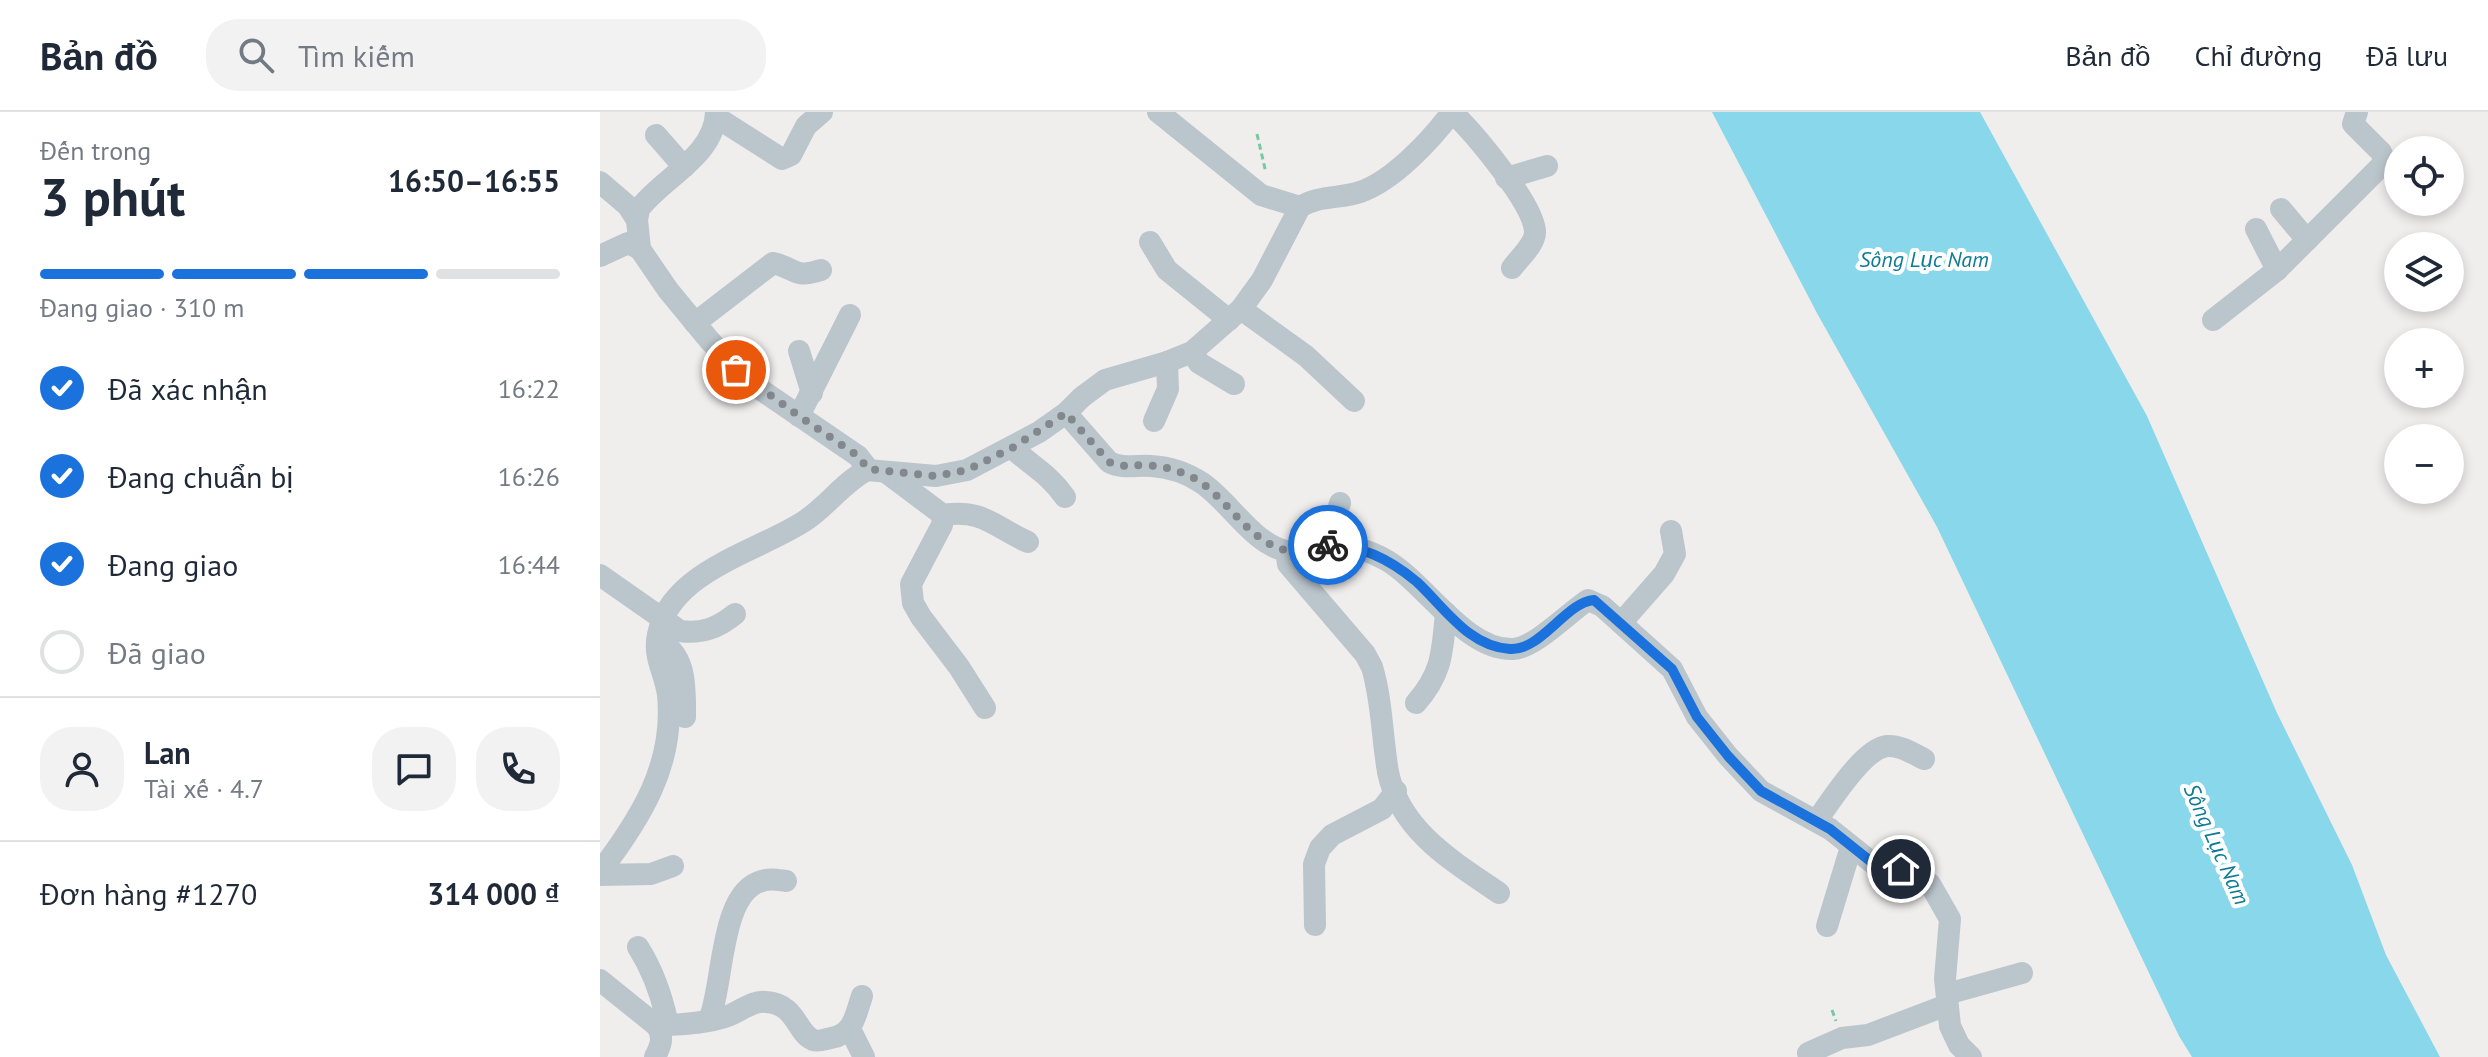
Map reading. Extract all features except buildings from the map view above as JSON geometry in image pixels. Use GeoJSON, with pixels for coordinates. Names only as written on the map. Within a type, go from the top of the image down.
{"type":"FeatureCollection","features":[{"type":"Feature","properties":{"kind":"street"},"geometry":{"type":"LineString","coordinates":[[822,112],[806,126],[791,155],[782,159],[716,115],[707,138],[684,167],[639,209],[640,249],[668,290],[736,370],[943,515],[960,512],[977,514],[1028,542]]}},
{"type":"Feature","properties":{"kind":"street"},"geometry":{"type":"LineString","coordinates":[[1158,112],[1238,179],[1269,198],[1300,207],[1327,196],[1355,194],[1370,188],[1397,171],[1453,112],[1473,132],[1528,212],[1535,232],[1533,240],[1512,268]]}},
{"type":"Feature","properties":{"kind":"street"},"geometry":{"type":"LineString","coordinates":[[2213,320],[2277,270],[2381,166],[2384,159],[2381,152],[2353,124],[2357,112]]}},
{"type":"Feature","properties":{"kind":"street"},"geometry":{"type":"LineString","coordinates":[[656,135],[684,167]]}},
{"type":"Feature","properties":{"kind":"street"},"geometry":{"type":"LineString","coordinates":[[1506,178],[1547,166]]}},
{"type":"Feature","properties":{"kind":"street"},"geometry":{"type":"LineString","coordinates":[[600,182],[628,206],[637,220]]}},
{"type":"Feature","properties":{"kind":"street"},"geometry":{"type":"LineString","coordinates":[[600,874],[651,795],[666,752],[668,696],[660,630],[677,597],[696,579],[736,555],[807,520],[877,471],[936,476],[967,470],[1012,448],[1066,413],[1105,380],[1192,352],[1235,314],[1262,280],[1300,207]]}},
{"type":"Feature","properties":{"kind":"street"},"geometry":{"type":"LineString","coordinates":[[2281,209],[2307,240]]}},
{"type":"Feature","properties":{"kind":"street"},"geometry":{"type":"LineString","coordinates":[[2256,229],[2277,270]]}},
{"type":"Feature","properties":{"kind":"street"},"geometry":{"type":"LineString","coordinates":[[1150,242],[1167,270],[1306,356],[1354,401]]}},
{"type":"Feature","properties":{"kind":"street"},"geometry":{"type":"LineString","coordinates":[[600,256],[628,243],[640,249]]}},
{"type":"Feature","properties":{"kind":"street"},"geometry":{"type":"LineString","coordinates":[[695,323],[773,263],[796,274],[805,275],[821,270]]}},
{"type":"Feature","properties":{"kind":"street"},"geometry":{"type":"LineString","coordinates":[[799,416],[850,315]]}},
{"type":"Feature","properties":{"kind":"street"},"geometry":{"type":"LineString","coordinates":[[799,351],[812,393]]}},
{"type":"Feature","properties":{"kind":"street"},"geometry":{"type":"LineString","coordinates":[[1192,352],[1199,363],[1234,384]]}},
{"type":"Feature","properties":{"kind":"street"},"geometry":{"type":"LineString","coordinates":[[1154,421],[1168,389],[1167,362]]}},
{"type":"Feature","properties":{"kind":"street"},"geometry":{"type":"LineString","coordinates":[[1066,413],[1109,462],[1117,466],[1165,467],[1188,475],[1210,489],[1251,530],[1286,551],[1327,545],[1358,548],[1386,560],[1418,583],[1446,613],[1477,637],[1495,646],[1512,649],[1526,646],[1588,600],[1602,606],[1672,669],[1697,717],[1761,791],[1817,820],[1879,868],[1910,872],[1930,884],[1950,919],[1946,952],[1950,1026],[1959,1045],[1971,1057]]}},
{"type":"Feature","properties":{"kind":"street"},"geometry":{"type":"LineString","coordinates":[[1012,448],[1030,465],[1047,474],[1065,497]]}},
{"type":"Feature","properties":{"kind":"street"},"geometry":{"type":"LineString","coordinates":[[1327,545],[1340,503]]}},
{"type":"Feature","properties":{"kind":"street"},"geometry":{"type":"LineString","coordinates":[[943,515],[942,525],[911,584],[911,593],[921,617],[985,708]]}},
{"type":"Feature","properties":{"kind":"street"},"geometry":{"type":"LineString","coordinates":[[1621,623],[1664,574],[1675,554],[1671,531]]}},
{"type":"Feature","properties":{"kind":"street"},"geometry":{"type":"LineString","coordinates":[[1286,551],[1288,564],[1365,654],[1372,667],[1389,775],[1402,808],[1416,828],[1440,852],[1499,893]]}},
{"type":"Feature","properties":{"kind":"street"},"geometry":{"type":"LineString","coordinates":[[600,575],[660,630],[679,659],[685,686],[685,717]]}},
{"type":"Feature","properties":{"kind":"street"},"geometry":{"type":"LineString","coordinates":[[1416,703],[1435,680],[1442,655],[1446,613]]}},
{"type":"Feature","properties":{"kind":"street"},"geometry":{"type":"LineString","coordinates":[[660,630],[695,633],[722,624],[735,614]]}},
{"type":"Feature","properties":{"kind":"street"},"geometry":{"type":"LineString","coordinates":[[1817,820],[1852,773],[1881,748],[1903,748],[1924,759]]}},
{"type":"Feature","properties":{"kind":"street"},"geometry":{"type":"LineString","coordinates":[[1315,925],[1314,864],[1320,848],[1332,835],[1382,809],[1396,791]]}},
{"type":"Feature","properties":{"kind":"street"},"geometry":{"type":"LineString","coordinates":[[1827,926],[1851,847]]}},
{"type":"Feature","properties":{"kind":"street"},"geometry":{"type":"LineString","coordinates":[[600,874],[651,874],[673,866]]}},
{"type":"Feature","properties":{"kind":"street"},"geometry":{"type":"LineString","coordinates":[[709,1020],[715,1006],[719,973],[736,904],[744,892],[759,881],[786,881]]}},
{"type":"Feature","properties":{"kind":"street"},"geometry":{"type":"LineString","coordinates":[[638,947],[650,965],[661,992],[662,1034],[655,1057]]}},
{"type":"Feature","properties":{"kind":"street"},"geometry":{"type":"LineString","coordinates":[[1808,1053],[1842,1038],[1868,1035],[1947,1000],[2022,973]]}},
{"type":"Feature","properties":{"kind":"street"},"geometry":{"type":"LineString","coordinates":[[600,980],[662,1026],[694,1024],[725,1017],[760,1002],[768,1002],[790,1011],[814,1040],[840,1037],[850,1029],[862,996]]}},
{"type":"Feature","properties":{"kind":"street"},"geometry":{"type":"LineString","coordinates":[[850,1029],[864,1057]]}},
{"type":"Feature","properties":{"kind":"path"},"geometry":{"type":"LineString","coordinates":[[1257,134],[1269,183],[1269,198]]}},
{"type":"Feature","properties":{"kind":"water","name":"Sông Lục Nam"},"geometry":{"type":"Polygon","coordinates":[[[1712,112],[1980,112],[2147,416],[2277,713],[2352,865],[2386,955],[2440,1057],[2192,1057],[2179,1036],[1937,527],[1818,315],[1712,112]]]}},
{"type":"Feature","properties":{"kind":"way so far"},"geometry":{"type":"LineString","coordinates":[[736,370],[858,456],[868,469],[936,476],[967,470],[1012,448],[1066,413],[1109,462],[1117,466],[1165,467],[1188,475],[1203,484],[1251,530],[1273,545],[1286,551],[1328,545]]}},
{"type":"Feature","properties":{"kind":"route"},"geometry":{"type":"LineString","coordinates":[[1328,545],[1358,548],[1386,560],[1418,583],[1455,621],[1495,646],[1512,649],[1526,646],[1588,600],[1594,600],[1672,669],[1697,717],[1761,791],[1817,820],[1879,868],[1890,871],[1901,869]]}}]}
